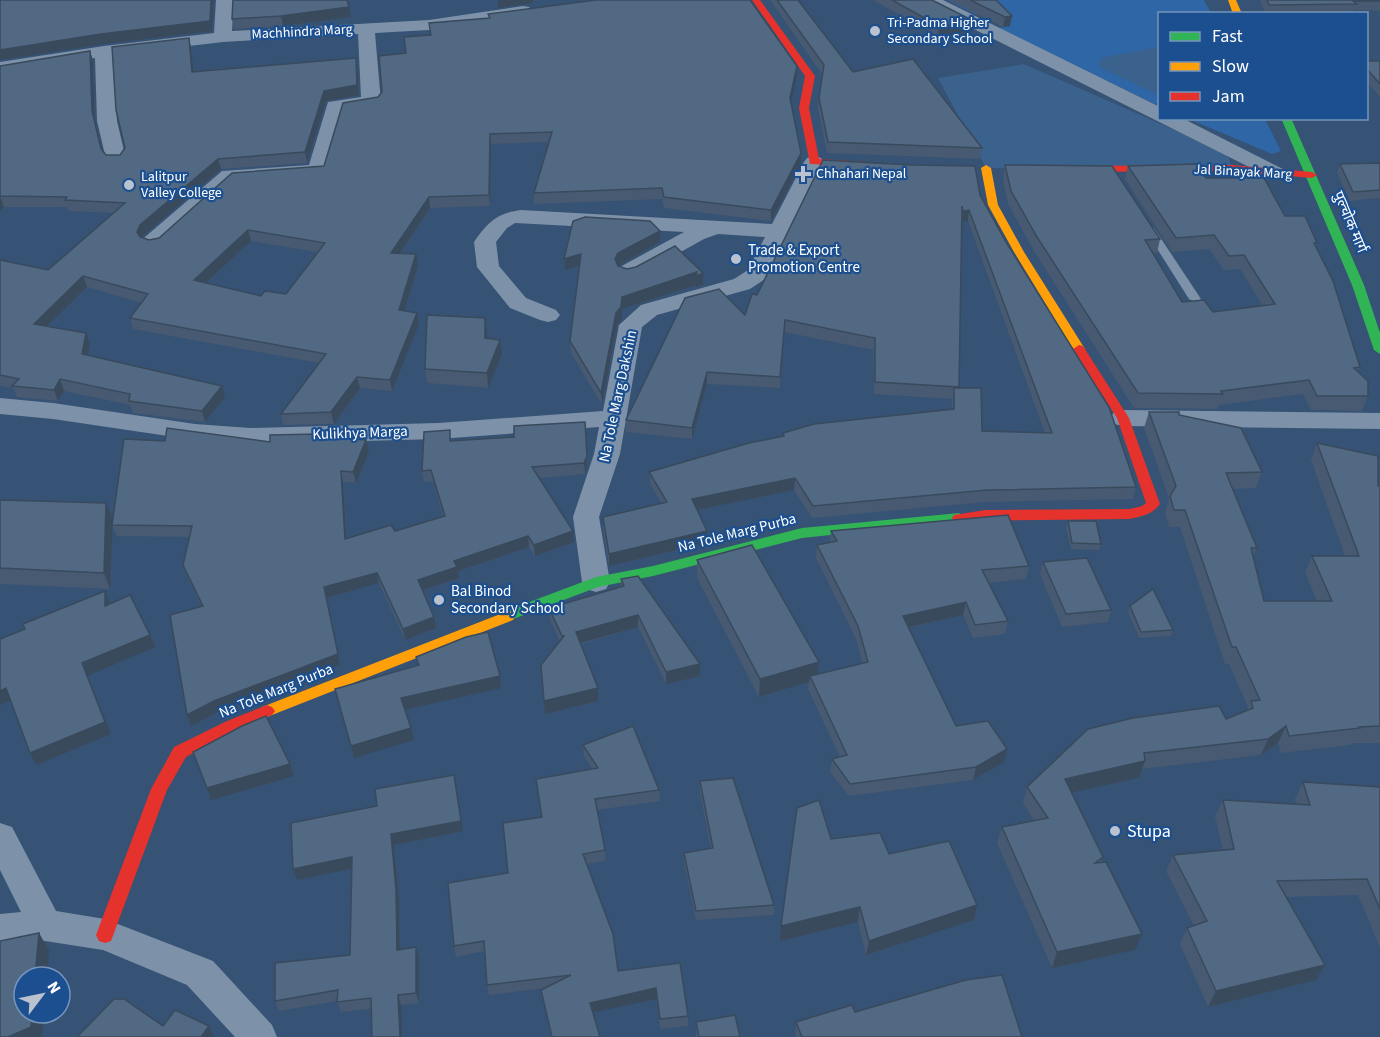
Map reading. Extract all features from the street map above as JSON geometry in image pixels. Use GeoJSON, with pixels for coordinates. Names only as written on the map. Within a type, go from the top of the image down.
{"type":"FeatureCollection","features":[{"type":"Feature","properties":{"kind":"street"},"geometry":{"type":"LineString","coordinates":[[223,36],[225,0]]}},
{"type":"Feature","properties":{"kind":"street"},"geometry":{"type":"LineString","coordinates":[[756,0],[810,76],[804,108],[814,162],[886,166]]}},
{"type":"Feature","properties":{"kind":"street"},"geometry":{"type":"LineString","coordinates":[[930,0],[1158,114]]}},
{"type":"Feature","properties":{"kind":"street","name":"Machhindra Marg"},"geometry":{"type":"LineString","coordinates":[[0,68],[104,51],[223,36],[429,25],[546,8]]}},
{"type":"Feature","properties":{"kind":"street"},"geometry":{"type":"LineString","coordinates":[[153,242],[229,175],[318,171],[335,106],[371,102],[366,29]]}},
{"type":"Feature","properties":{"kind":"street"},"geometry":{"type":"LineString","coordinates":[[104,51],[107,121],[116,159]]}},
{"type":"Feature","properties":{"kind":"street"},"geometry":{"type":"LineString","coordinates":[[1170,120],[1278,174]]}},
{"type":"Feature","properties":{"kind":"street","name":"पुल्चोक मार्ग"},"geometry":{"type":"LineString","coordinates":[[1287,120],[1364,285],[1380,350]]}},
{"type":"Feature","properties":{"kind":"street","name":"Na Tole Marg Dakshin"},"geometry":{"type":"LineString","coordinates":[[596,582],[586,517],[608,454],[631,325],[649,310],[742,284],[757,274],[814,162]]}},
{"type":"Feature","properties":{"kind":"street","name":"Na Tole Marg Purba"},"geometry":{"type":"LineString","coordinates":[[105,935],[159,789],[180,752],[232,725],[596,582],[802,533],[985,515],[1130,514],[1146,510],[1153,504],[1123,418],[1014,243],[993,205],[986,168]]}},
{"type":"Feature","properties":{"kind":"street","name":"Jal Binayak Marg"},"geometry":{"type":"LineString","coordinates":[[1054,169],[1114,174],[1232,168],[1278,174],[1312,175]]}},
{"type":"Feature","properties":{"kind":"street"},"geometry":{"type":"LineString","coordinates":[[548,315],[518,303],[488,267],[486,242],[501,220],[506,217],[780,231]]}},
{"type":"Feature","properties":{"kind":"street"},"geometry":{"type":"LineString","coordinates":[[628,272],[696,234],[716,227]]}},
{"type":"Feature","properties":{"kind":"street","name":"Kulikhya Marga"},"geometry":{"type":"LineString","coordinates":[[0,406],[53,411],[195,432],[250,436],[438,431],[614,418]]}},
{"type":"Feature","properties":{"kind":"street"},"geometry":{"type":"LineString","coordinates":[[1123,418],[1380,421]]}},
{"type":"Feature","properties":{"kind":"street"},"geometry":{"type":"LineString","coordinates":[[0,837],[45,925]]}},
{"type":"Feature","properties":{"kind":"street"},"geometry":{"type":"LineString","coordinates":[[0,930],[45,925],[105,935],[200,973],[259,1037]]}},
{"type":"Feature","properties":{"kind":"lane"},"geometry":{"type":"LineString","coordinates":[[1141,215],[1195,299]]}},
{"type":"Feature","properties":{"kind":"shaded area"},"geometry":{"type":"Polygon","coordinates":[[[947,0],[1204,0],[1210,12],[1158,12],[1158,106],[998,28],[1010,26],[995,11],[975,14],[947,0]]]}},
{"type":"Feature","properties":{"kind":"shaded area"},"geometry":{"type":"Polygon","coordinates":[[[1158,47],[1158,95],[1099,67],[1101,58],[1158,47]]]}},
{"type":"Feature","properties":{"kind":"shaded area"},"geometry":{"type":"Polygon","coordinates":[[[1024,64],[1227,153],[1232,168],[986,168],[938,78],[1024,64]]]}},
{"type":"Feature","properties":{"kind":"shaded area"},"geometry":{"type":"Polygon","coordinates":[[[1191,120],[1266,120],[1281,151],[1272,154],[1191,120]]]}},
{"type":"Feature","properties":{"kind":"building"},"geometry":{"type":"Polygon","coordinates":[[[0,0],[211,0],[210,21],[101,34],[0,50],[0,0]]]}},
{"type":"Feature","properties":{"kind":"building"},"geometry":{"type":"Polygon","coordinates":[[[233,0],[347,0],[349,7],[281,16],[232,19],[233,0]]]}},
{"type":"Feature","properties":{"kind":"building"},"geometry":{"type":"Polygon","coordinates":[[[596,0],[750,0],[797,66],[790,98],[801,153],[771,210],[664,197],[662,188],[534,193],[552,132],[490,134],[489,195],[429,197],[391,253],[416,254],[399,310],[417,313],[390,380],[357,377],[331,412],[281,414],[326,354],[130,318],[148,294],[83,276],[34,324],[86,333],[82,354],[222,386],[202,411],[129,401],[130,394],[60,379],[54,390],[12,386],[19,379],[0,375],[0,260],[48,270],[125,203],[65,200],[67,197],[0,196],[0,66],[90,51],[92,111],[101,149],[106,155],[120,155],[125,148],[116,110],[112,47],[189,38],[192,72],[356,58],[357,85],[324,91],[305,152],[218,159],[140,225],[137,232],[140,237],[149,240],[159,238],[232,173],[324,166],[343,103],[378,97],[382,92],[379,56],[406,53],[404,37],[431,35],[429,23],[490,18],[488,14],[596,0]],[[248,230],[194,280],[261,296],[265,291],[286,294],[325,243],[248,230]]]}},
{"type":"Feature","properties":{"kind":"building"},"geometry":{"type":"Polygon","coordinates":[[[777,0],[798,0],[853,72],[913,59],[982,148],[828,142],[819,98],[824,65],[777,0]]]}},
{"type":"Feature","properties":{"kind":"building"},"geometry":{"type":"Polygon","coordinates":[[[892,0],[932,0],[974,21],[939,26],[892,0]]]}},
{"type":"Feature","properties":{"kind":"building"},"geometry":{"type":"Polygon","coordinates":[[[970,0],[996,0],[1012,16],[1005,17],[970,0]]]}},
{"type":"Feature","properties":{"kind":"building"},"geometry":{"type":"Polygon","coordinates":[[[1267,0],[1380,1],[1353,1],[1357,4],[1269,5],[1267,0]]]}},
{"type":"Feature","properties":{"kind":"building"},"geometry":{"type":"Polygon","coordinates":[[[1368,61],[1380,61],[1380,84],[1368,70],[1368,61]]]}},
{"type":"Feature","properties":{"kind":"building"},"geometry":{"type":"Polygon","coordinates":[[[823,160],[975,166],[980,195],[1006,242],[1109,407],[1136,487],[987,490],[813,506],[795,478],[692,499],[707,531],[609,554],[603,517],[667,502],[649,472],[749,443],[784,436],[783,433],[814,424],[954,409],[954,388],[981,388],[982,431],[1052,433],[969,210],[963,211],[962,206],[959,387],[875,382],[875,338],[785,320],[780,377],[707,372],[692,428],[626,420],[685,298],[719,289],[745,315],[752,294],[757,295],[823,160]]]}},
{"type":"Feature","properties":{"kind":"building"},"geometry":{"type":"Polygon","coordinates":[[[1380,163],[1380,190],[1353,192],[1340,164],[1380,163]]]}},
{"type":"Feature","properties":{"kind":"building"},"geometry":{"type":"Polygon","coordinates":[[[1196,164],[1206,178],[1264,178],[1285,216],[1305,216],[1317,243],[1314,243],[1333,281],[1360,367],[1354,368],[1368,381],[1368,396],[1317,396],[1309,380],[1221,391],[1223,394],[1138,393],[1037,237],[1011,191],[1005,165],[1112,166],[1160,239],[1145,240],[1182,302],[1204,300],[1213,312],[1275,304],[1244,255],[1229,256],[1214,235],[1176,238],[1128,166],[1196,164]]]}},
{"type":"Feature","properties":{"kind":"building"},"geometry":{"type":"Polygon","coordinates":[[[585,217],[650,221],[660,231],[618,253],[615,259],[618,266],[627,269],[636,267],[675,246],[703,273],[696,276],[697,272],[622,297],[621,307],[616,313],[601,393],[570,341],[581,254],[564,259],[573,221],[585,217]]]}},
{"type":"Feature","properties":{"kind":"building"},"geometry":{"type":"Polygon","coordinates":[[[427,315],[485,318],[485,338],[500,340],[487,373],[425,369],[427,315]]]}},
{"type":"Feature","properties":{"kind":"building"},"geometry":{"type":"Polygon","coordinates":[[[1149,412],[1179,412],[1179,415],[1241,428],[1262,472],[1226,473],[1257,548],[1251,548],[1264,601],[1332,601],[1312,556],[1359,556],[1317,443],[1378,456],[1380,726],[1289,736],[1286,726],[1268,739],[1144,753],[1145,761],[1065,779],[1103,857],[1095,863],[1106,862],[1142,934],[1057,952],[1002,827],[1048,818],[1027,787],[1088,729],[1133,718],[1219,706],[1226,719],[1253,708],[1251,701],[1260,700],[1236,647],[1232,647],[1185,510],[1174,510],[1170,496],[1176,486],[1149,412]]]}},
{"type":"Feature","properties":{"kind":"building"},"geometry":{"type":"Polygon","coordinates":[[[585,422],[587,456],[584,463],[532,467],[573,531],[534,545],[528,536],[454,561],[457,567],[418,580],[434,617],[403,629],[377,573],[324,587],[338,654],[214,701],[187,715],[170,615],[203,606],[183,565],[192,526],[112,525],[124,439],[165,441],[167,428],[270,442],[270,435],[316,434],[314,436],[366,440],[353,472],[341,471],[345,539],[391,525],[395,531],[445,516],[431,470],[422,471],[424,432],[450,430],[450,441],[514,437],[514,426],[585,422]]]}},
{"type":"Feature","properties":{"kind":"building"},"geometry":{"type":"Polygon","coordinates":[[[0,500],[106,503],[104,573],[0,568],[0,500]]]}},
{"type":"Feature","properties":{"kind":"building"},"geometry":{"type":"Polygon","coordinates":[[[1008,515],[1029,566],[982,570],[1008,621],[975,625],[966,602],[903,616],[956,726],[988,721],[1007,749],[976,767],[850,784],[832,759],[847,755],[810,676],[868,662],[858,626],[817,545],[837,541],[831,531],[1008,515]]]}},
{"type":"Feature","properties":{"kind":"building"},"geometry":{"type":"Polygon","coordinates":[[[1068,521],[1096,521],[1101,544],[1072,543],[1068,521]]]}},
{"type":"Feature","properties":{"kind":"building"},"geometry":{"type":"Polygon","coordinates":[[[752,545],[819,662],[760,679],[697,560],[752,545]]]}},
{"type":"Feature","properties":{"kind":"building"},"geometry":{"type":"Polygon","coordinates":[[[1087,558],[1111,610],[1066,614],[1043,562],[1087,558]]]}},
{"type":"Feature","properties":{"kind":"building"},"geometry":{"type":"Polygon","coordinates":[[[638,576],[700,664],[666,672],[638,615],[576,632],[598,688],[544,701],[541,665],[564,636],[549,608],[624,586],[621,579],[638,576]]]}},
{"type":"Feature","properties":{"kind":"building"},"geometry":{"type":"Polygon","coordinates":[[[1153,589],[1173,630],[1141,632],[1130,606],[1153,589]]]}},
{"type":"Feature","properties":{"kind":"building"},"geometry":{"type":"Polygon","coordinates":[[[105,591],[105,606],[130,595],[150,635],[82,663],[105,722],[30,753],[6,688],[0,691],[0,639],[25,629],[23,624],[105,591]]]}},
{"type":"Feature","properties":{"kind":"building"},"geometry":{"type":"Polygon","coordinates":[[[488,632],[500,676],[401,698],[411,728],[351,746],[335,689],[419,665],[416,657],[466,637],[488,632]]]}},
{"type":"Feature","properties":{"kind":"building"},"geometry":{"type":"Polygon","coordinates":[[[266,716],[290,764],[207,788],[193,752],[266,716]]]}},
{"type":"Feature","properties":{"kind":"building"},"geometry":{"type":"Polygon","coordinates":[[[633,726],[659,790],[595,799],[605,850],[583,854],[613,934],[618,971],[680,963],[688,1016],[660,1019],[656,988],[590,1003],[600,1037],[552,1037],[541,990],[571,975],[487,985],[484,941],[454,946],[448,883],[508,873],[503,823],[542,817],[536,779],[598,768],[583,745],[633,726]]]}},
{"type":"Feature","properties":{"kind":"building"},"geometry":{"type":"Polygon","coordinates":[[[454,775],[461,821],[391,834],[396,890],[397,950],[416,947],[416,993],[398,995],[400,1037],[372,1037],[371,998],[337,1002],[338,990],[275,1001],[275,963],[350,955],[352,857],[293,869],[291,823],[377,806],[375,789],[454,775]]]}},
{"type":"Feature","properties":{"kind":"building"},"geometry":{"type":"Polygon","coordinates":[[[733,778],[774,905],[696,911],[684,853],[713,848],[700,781],[733,778]]]}},
{"type":"Feature","properties":{"kind":"building"},"geometry":{"type":"Polygon","coordinates":[[[1303,782],[1380,787],[1380,909],[1367,879],[1277,881],[1325,965],[1216,991],[1187,928],[1207,921],[1173,855],[1234,849],[1223,800],[1310,805],[1303,782]]]}},
{"type":"Feature","properties":{"kind":"building"},"geometry":{"type":"Polygon","coordinates":[[[819,800],[831,839],[880,833],[889,854],[949,841],[977,905],[869,941],[860,907],[781,926],[797,808],[819,800]]]}},
{"type":"Feature","properties":{"kind":"building"},"geometry":{"type":"Polygon","coordinates":[[[39,933],[36,965],[12,965],[12,1025],[31,1025],[31,1027],[8,1037],[0,1037],[0,941],[39,933]]]}},
{"type":"Feature","properties":{"kind":"building"},"geometry":{"type":"Polygon","coordinates":[[[1002,975],[1022,1037],[802,1037],[796,1022],[852,1005],[855,1012],[966,980],[1002,975]]]}},
{"type":"Feature","properties":{"kind":"building"},"geometry":{"type":"Polygon","coordinates":[[[114,999],[124,999],[163,1026],[175,1010],[209,1026],[201,1037],[77,1037],[114,999]]]}},
{"type":"Feature","properties":{"kind":"building"},"geometry":{"type":"Polygon","coordinates":[[[735,1015],[740,1037],[699,1037],[696,1022],[735,1015]]]}},
{"type":"Feature","properties":{"kind":"traffic: fast"},"geometry":{"type":"LineString","coordinates":[[1287,120],[1358,285],[1380,350]]}},
{"type":"Feature","properties":{"kind":"traffic: fast"},"geometry":{"type":"LineString","coordinates":[[508,616],[596,582],[653,571],[802,533],[959,518]]}},
{"type":"Feature","properties":{"kind":"traffic: slow"},"geometry":{"type":"LineString","coordinates":[[1232,0],[1237,12]]}},
{"type":"Feature","properties":{"kind":"traffic: slow"},"geometry":{"type":"LineString","coordinates":[[986,168],[993,205],[1079,349]]}},
{"type":"Feature","properties":{"kind":"traffic: slow"},"geometry":{"type":"LineString","coordinates":[[267,711],[508,616]]}},
{"type":"Feature","properties":{"kind":"traffic: jam"},"geometry":{"type":"LineString","coordinates":[[756,0],[810,76],[804,108],[814,162],[867,165]]}},
{"type":"Feature","properties":{"kind":"traffic: jam"},"geometry":{"type":"LineString","coordinates":[[1071,169],[1232,168],[1312,175]]}},
{"type":"Feature","properties":{"kind":"traffic: jam"},"geometry":{"type":"LineString","coordinates":[[959,518],[985,515],[1130,514],[1146,510],[1153,504],[1123,418],[1079,349]]}},
{"type":"Feature","properties":{"kind":"traffic: jam"},"geometry":{"type":"LineString","coordinates":[[105,935],[159,789],[180,752],[232,725],[267,711]]}},
{"type":"Feature","properties":{"kind":"place","name":"Tri-Padma Higher Secondary School"},"geometry":{"type":"Point","coordinates":[875,31]}},
{"type":"Feature","properties":{"kind":"place","name":"Chhahari Nepal"},"geometry":{"type":"Point","coordinates":[803,174]}},
{"type":"Feature","properties":{"kind":"place","name":"Lalitpur Valley College"},"geometry":{"type":"Point","coordinates":[129,185]}},
{"type":"Feature","properties":{"kind":"place","name":"Trade & Export Promotion Centre"},"geometry":{"type":"Point","coordinates":[736,259]}},
{"type":"Feature","properties":{"kind":"place","name":"Bal Binod Secondary School"},"geometry":{"type":"Point","coordinates":[439,600]}},
{"type":"Feature","properties":{"kind":"place","name":"Stupa"},"geometry":{"type":"Point","coordinates":[1115,831]}}]}
